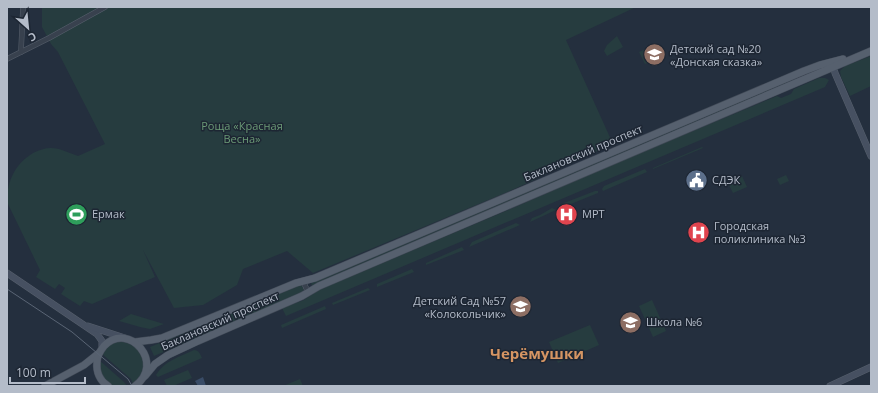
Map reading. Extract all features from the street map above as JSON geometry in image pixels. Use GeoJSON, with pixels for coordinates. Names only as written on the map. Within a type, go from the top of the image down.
{"type":"FeatureCollection","features":[{"type":"Feature","properties":{"kind":"main road","name":"Баклановский проспект"},"geometry":{"type":"LineString","coordinates":[[101,350],[107,343],[119,338],[151,340],[162,338],[296,283],[322,276],[804,71],[820,65],[833,65],[839,60],[871,46]]}},
{"type":"Feature","properties":{"kind":"main road","name":"Баклановский проспект"},"geometry":{"type":"LineString","coordinates":[[135,386],[143,381],[155,364],[168,355],[198,341],[302,296],[326,283],[833,65],[871,51]]}},
{"type":"Feature","properties":{"kind":"main road"},"geometry":{"type":"LineString","coordinates":[[833,65],[871,156]]}},
{"type":"Feature","properties":{"kind":"main road"},"geometry":{"type":"LineString","coordinates":[[7,273],[97,334],[102,341],[101,350],[96,363],[98,373],[108,386]]}},
{"type":"Feature","properties":{"kind":"main road"},"geometry":{"type":"LineString","coordinates":[[83,324],[132,340],[142,349],[147,361],[143,381]]}},
{"type":"Feature","properties":{"kind":"main road"},"geometry":{"type":"LineString","coordinates":[[45,386],[84,365],[101,350]]}},
{"type":"Feature","properties":{"kind":"main road"},"geometry":{"type":"LineString","coordinates":[[830,386],[871,367]]}},
{"type":"Feature","properties":{"kind":"street"},"geometry":{"type":"LineString","coordinates":[[21,52],[23,7]]}},
{"type":"Feature","properties":{"kind":"street"},"geometry":{"type":"LineString","coordinates":[[7,59],[105,7]]}},
{"type":"Feature","properties":{"kind":"street"},"geometry":{"type":"LineString","coordinates":[[49,38],[51,44]]}},
{"type":"Feature","properties":{"kind":"street"},"geometry":{"type":"LineString","coordinates":[[303,281],[308,292]]}},
{"type":"Feature","properties":{"kind":"green space","name":"Роща «Красная Весна»"},"geometry":{"type":"Polygon","coordinates":[[[42,7],[636,7],[566,40],[613,144],[505,193],[313,273],[287,251],[243,269],[237,285],[203,305],[174,308],[143,250],[155,277],[92,304],[84,301],[80,306],[61,294],[65,288],[59,284],[55,289],[36,277],[40,270],[7,202],[10,180],[13,174],[21,162],[27,157],[46,148],[54,148],[78,156],[105,144],[58,52],[51,44],[42,27],[42,7]]]}},
{"type":"Feature","properties":{"kind":"green space"},"geometry":{"type":"Polygon","coordinates":[[[617,36],[623,47],[607,56],[604,51],[607,45],[617,36]]]}},
{"type":"Feature","properties":{"kind":"green space"},"geometry":{"type":"Polygon","coordinates":[[[652,46],[656,55],[652,61],[645,64],[639,52],[652,46]]]}},
{"type":"Feature","properties":{"kind":"green space"},"geometry":{"type":"Polygon","coordinates":[[[871,56],[871,86],[850,96],[841,77],[840,71],[845,66],[871,56]]]}},
{"type":"Feature","properties":{"kind":"green space"},"geometry":{"type":"Polygon","coordinates":[[[796,78],[797,80],[312,286],[311,283],[796,78]]]}},
{"type":"Feature","properties":{"kind":"green space"},"geometry":{"type":"Polygon","coordinates":[[[819,78],[829,80],[825,87],[286,316],[282,308],[304,300],[318,290],[611,165],[777,96],[781,98],[791,94],[794,89],[819,78]]]}},
{"type":"Feature","properties":{"kind":"green space"},"geometry":{"type":"Polygon","coordinates":[[[702,147],[703,148],[653,169],[653,168],[702,147]]]}},
{"type":"Feature","properties":{"kind":"green space"},"geometry":{"type":"Polygon","coordinates":[[[645,169],[647,172],[603,191],[602,189],[604,186],[645,169]]]}},
{"type":"Feature","properties":{"kind":"green space"},"geometry":{"type":"Polygon","coordinates":[[[786,175],[789,181],[780,185],[777,179],[786,175]]]}},
{"type":"Feature","properties":{"kind":"green space"},"geometry":{"type":"Polygon","coordinates":[[[742,176],[747,187],[733,193],[728,183],[742,176]]]}},
{"type":"Feature","properties":{"kind":"green space"},"geometry":{"type":"Polygon","coordinates":[[[598,191],[598,193],[561,208],[564,203],[598,191]]]}},
{"type":"Feature","properties":{"kind":"green space"},"geometry":{"type":"Polygon","coordinates":[[[552,208],[556,210],[530,222],[532,218],[552,208]]]}},
{"type":"Feature","properties":{"kind":"green space"},"geometry":{"type":"Polygon","coordinates":[[[516,223],[520,225],[469,247],[472,242],[516,223]]]}},
{"type":"Feature","properties":{"kind":"green space"},"geometry":{"type":"Polygon","coordinates":[[[462,247],[464,250],[426,265],[426,263],[462,247]]]}},
{"type":"Feature","properties":{"kind":"green space"},"geometry":{"type":"Polygon","coordinates":[[[412,269],[414,272],[377,287],[377,284],[412,269]]]}},
{"type":"Feature","properties":{"kind":"green space"},"geometry":{"type":"Polygon","coordinates":[[[301,285],[304,289],[301,293],[154,356],[150,347],[301,285]]]}},
{"type":"Feature","properties":{"kind":"green space"},"geometry":{"type":"Polygon","coordinates":[[[368,288],[370,290],[333,305],[332,303],[368,288]]]}},
{"type":"Feature","properties":{"kind":"green space"},"geometry":{"type":"Polygon","coordinates":[[[652,300],[666,331],[653,337],[639,306],[652,300]]]}},
{"type":"Feature","properties":{"kind":"green space"},"geometry":{"type":"Polygon","coordinates":[[[325,306],[326,309],[282,328],[281,325],[325,306]]]}},
{"type":"Feature","properties":{"kind":"green space"},"geometry":{"type":"Polygon","coordinates":[[[131,314],[164,324],[150,329],[119,321],[131,314]]]}},
{"type":"Feature","properties":{"kind":"green space"},"geometry":{"type":"Polygon","coordinates":[[[590,325],[599,345],[558,363],[549,342],[590,325]]]}},
{"type":"Feature","properties":{"kind":"green space"},"geometry":{"type":"Polygon","coordinates":[[[121,341],[133,344],[143,356],[144,372],[133,384],[131,379],[101,353],[110,345],[121,341]]]}},
{"type":"Feature","properties":{"kind":"green space"},"geometry":{"type":"Polygon","coordinates":[[[194,350],[198,351],[202,358],[158,377],[156,375],[163,366],[177,357],[194,350]]]}},
{"type":"Feature","properties":{"kind":"green space"},"geometry":{"type":"Polygon","coordinates":[[[99,360],[127,386],[113,386],[106,382],[102,376],[99,360]]]}},
{"type":"Feature","properties":{"kind":"green space"},"geometry":{"type":"Polygon","coordinates":[[[188,370],[192,378],[173,386],[167,386],[164,380],[188,370]]]}},
{"type":"Feature","properties":{"kind":"green space"},"geometry":{"type":"Polygon","coordinates":[[[300,379],[303,386],[283,386],[300,379]]]}},
{"type":"Feature","properties":{"kind":"water"},"geometry":{"type":"Polygon","coordinates":[[[203,377],[206,386],[198,386],[195,381],[203,377]]]}},
{"type":"Feature","properties":{"kind":"tram line"},"geometry":{"type":"LineString","coordinates":[[7,289],[72,332],[128,379],[132,386]]}},
{"type":"Feature","properties":{"kind":"place","name":"Детский сад №20 «Донская сказка»"},"geometry":{"type":"Point","coordinates":[655,55]}},
{"type":"Feature","properties":{"kind":"place","name":"СДЭК"},"geometry":{"type":"Point","coordinates":[697,180]}},
{"type":"Feature","properties":{"kind":"place","name":"Ермак"},"geometry":{"type":"Point","coordinates":[77,214]}},
{"type":"Feature","properties":{"kind":"place","name":"МРТ"},"geometry":{"type":"Point","coordinates":[567,214]}},
{"type":"Feature","properties":{"kind":"place","name":"Городская поликлиника №3"},"geometry":{"type":"Point","coordinates":[699,232]}},
{"type":"Feature","properties":{"kind":"place","name":"Детский Сад №57 «Колокольчик»"},"geometry":{"type":"Point","coordinates":[521,307]}},
{"type":"Feature","properties":{"kind":"place","name":"Школа №6"},"geometry":{"type":"Point","coordinates":[631,322]}},
{"type":"Feature","properties":{"kind":"district","name":"Черёмушки"},"geometry":{"type":"Point","coordinates":[537,354]}}]}
